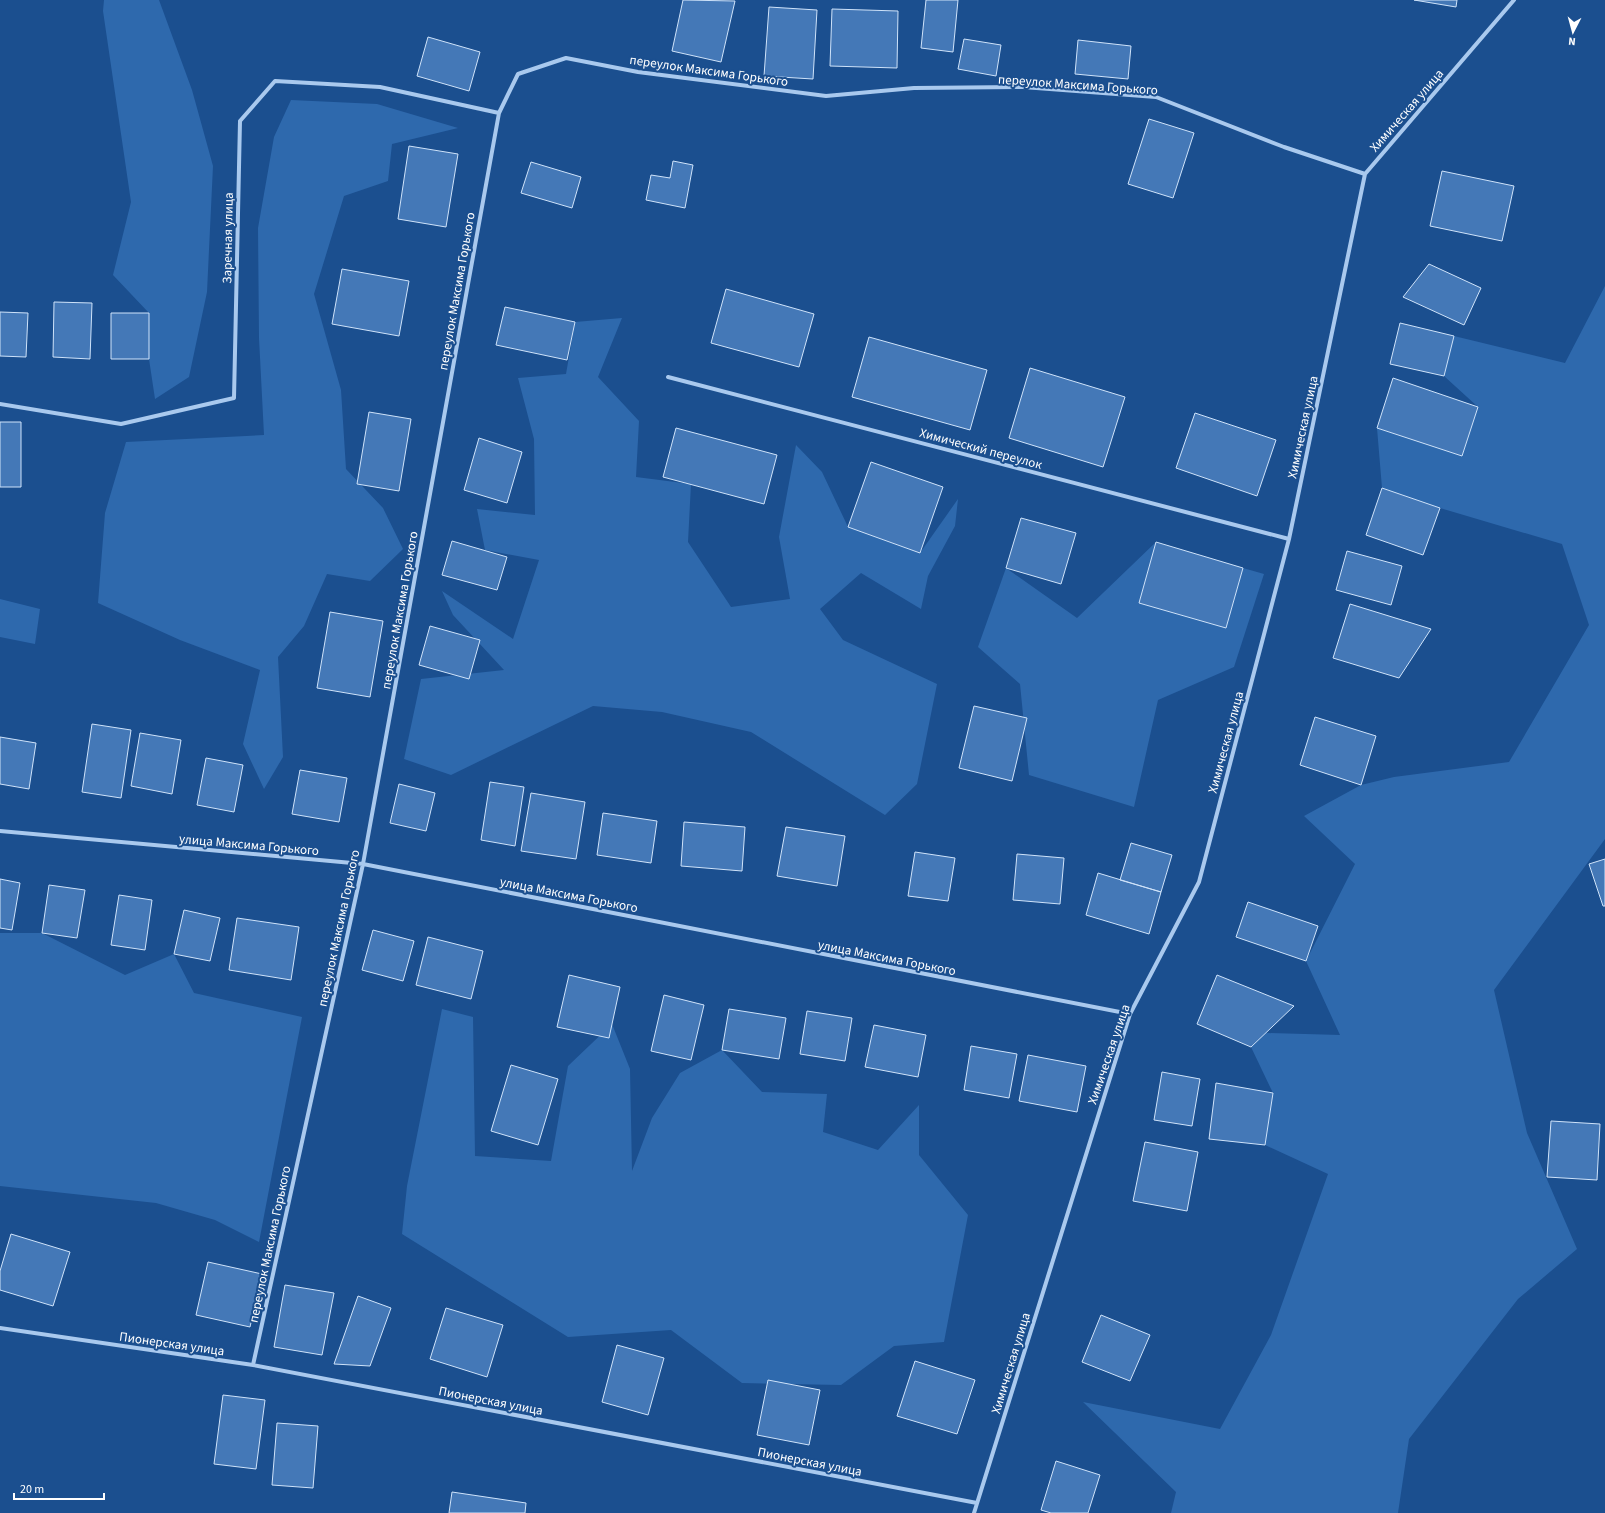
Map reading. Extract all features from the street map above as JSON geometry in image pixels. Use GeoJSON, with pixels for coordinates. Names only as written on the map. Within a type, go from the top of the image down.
{"type":"FeatureCollection","features":[{"type":"Feature","properties":{"kind":"street","name":"Химическая улица"},"geometry":{"type":"LineString","coordinates":[[974,1513],[1130,1014],[1199,882],[1289,539],[1365,174],[1514,0]]}},
{"type":"Feature","properties":{"kind":"street","name":"переулок Максима Горького"},"geometry":{"type":"LineString","coordinates":[[253,1364],[363,864],[499,113],[518,74],[566,58],[638,72],[826,96],[914,88],[1023,87],[1156,97],[1284,147],[1365,174]]}},
{"type":"Feature","properties":{"kind":"street","name":"Заречная улица"},"geometry":{"type":"LineString","coordinates":[[0,404],[122,424],[234,398],[240,121],[276,81],[380,87],[499,113]]}},
{"type":"Feature","properties":{"kind":"street","name":"Химический переулок"},"geometry":{"type":"LineString","coordinates":[[668,377],[1289,539]]}},
{"type":"Feature","properties":{"kind":"street","name":"улица Максима Горького"},"geometry":{"type":"LineString","coordinates":[[0,831],[363,864],[1130,1014]]}},
{"type":"Feature","properties":{"kind":"street","name":"Пионерская улица"},"geometry":{"type":"LineString","coordinates":[[0,1328],[253,1364],[977,1503]]}},
{"type":"Feature","properties":{"kind":"shaded area"},"geometry":{"type":"Polygon","coordinates":[[[104,0],[159,0],[192,90],[213,166],[207,292],[189,377],[155,399],[149,359],[149,313],[113,275],[131,202],[103,11],[104,0]]]}},
{"type":"Feature","properties":{"kind":"shaded area"},"geometry":{"type":"Polygon","coordinates":[[[291,100],[377,104],[458,128],[392,144],[388,181],[344,196],[314,294],[341,390],[346,469],[383,508],[403,549],[370,581],[327,574],[304,626],[278,657],[283,757],[264,789],[243,744],[260,670],[180,640],[98,603],[105,513],[126,442],[264,435],[259,338],[258,228],[274,137],[291,100]]]}},
{"type":"Feature","properties":{"kind":"shaded area"},"geometry":{"type":"Polygon","coordinates":[[[1605,286],[1605,839],[1494,990],[1527,1133],[1577,1249],[1518,1299],[1409,1439],[1398,1513],[1171,1513],[1176,1492],[1083,1402],[1220,1429],[1271,1335],[1328,1174],[1265,1145],[1273,1093],[1251,1047],[1266,1033],[1340,1035],[1306,961],[1355,864],[1304,816],[1361,785],[1394,777],[1509,762],[1589,625],[1562,544],[1440,508],[1382,488],[1377,428],[1462,456],[1478,407],[1444,376],[1454,336],[1565,363],[1605,286]]]}},
{"type":"Feature","properties":{"kind":"shaded area"},"geometry":{"type":"Polygon","coordinates":[[[622,318],[598,377],[639,421],[636,477],[691,484],[688,542],[731,607],[790,599],[779,537],[796,445],[822,472],[848,527],[920,553],[958,499],[955,526],[928,576],[921,609],[861,573],[820,609],[843,640],[937,684],[917,784],[885,815],[751,732],[662,712],[593,706],[451,775],[404,759],[421,679],[504,670],[453,615],[442,591],[513,639],[539,560],[485,550],[477,509],[535,515],[534,439],[518,378],[566,374],[575,322],[622,318]]]}},
{"type":"Feature","properties":{"kind":"shaded area"},"geometry":{"type":"Polygon","coordinates":[[[1156,542],[1139,603],[1226,628],[1243,568],[1264,574],[1234,667],[1158,700],[1134,807],[1029,775],[1020,684],[978,647],[1006,568],[1077,618],[1156,542]]]}},
{"type":"Feature","properties":{"kind":"shaded area"},"geometry":{"type":"Polygon","coordinates":[[[0,599],[40,609],[35,644],[0,637],[0,599]]]}},
{"type":"Feature","properties":{"kind":"shaded area"},"geometry":{"type":"Polygon","coordinates":[[[0,933],[42,933],[125,975],[174,954],[194,993],[302,1017],[259,1242],[215,1220],[156,1203],[0,1186],[0,933]]]}},
{"type":"Feature","properties":{"kind":"shaded area"},"geometry":{"type":"Polygon","coordinates":[[[442,1009],[473,1017],[475,1156],[551,1161],[568,1066],[612,1024],[630,1069],[632,1171],[652,1118],[680,1073],[722,1050],[762,1092],[827,1094],[823,1132],[878,1150],[919,1105],[919,1155],[968,1215],[944,1342],[894,1346],[841,1385],[742,1383],[671,1330],[568,1337],[402,1234],[407,1186],[442,1009]]]}},
{"type":"Feature","properties":{"kind":"building"},"geometry":{"type":"Polygon","coordinates":[[[683,0],[735,1],[721,62],[672,51],[683,0]]]}},
{"type":"Feature","properties":{"kind":"building"},"geometry":{"type":"Polygon","coordinates":[[[926,0],[958,0],[953,52],[921,48],[926,0]]]}},
{"type":"Feature","properties":{"kind":"building"},"geometry":{"type":"Polygon","coordinates":[[[1414,0],[1457,0],[1456,7],[1414,0]]]}},
{"type":"Feature","properties":{"kind":"building"},"geometry":{"type":"Polygon","coordinates":[[[769,7],[817,10],[813,79],[764,76],[769,7]]]}},
{"type":"Feature","properties":{"kind":"building"},"geometry":{"type":"Polygon","coordinates":[[[832,9],[898,11],[897,68],[830,66],[832,9]]]}},
{"type":"Feature","properties":{"kind":"building"},"geometry":{"type":"Polygon","coordinates":[[[428,37],[480,52],[469,91],[417,76],[428,37]]]}},
{"type":"Feature","properties":{"kind":"building"},"geometry":{"type":"Polygon","coordinates":[[[964,39],[1001,45],[996,76],[958,69],[964,39]]]}},
{"type":"Feature","properties":{"kind":"building"},"geometry":{"type":"Polygon","coordinates":[[[1078,40],[1131,46],[1128,79],[1075,74],[1078,40]]]}},
{"type":"Feature","properties":{"kind":"building"},"geometry":{"type":"Polygon","coordinates":[[[1149,119],[1194,133],[1173,198],[1128,184],[1149,119]]]}},
{"type":"Feature","properties":{"kind":"building"},"geometry":{"type":"Polygon","coordinates":[[[409,146],[458,154],[446,227],[398,219],[409,146]]]}},
{"type":"Feature","properties":{"kind":"building"},"geometry":{"type":"Polygon","coordinates":[[[673,161],[693,165],[685,208],[646,200],[651,175],[670,178],[673,161]]]}},
{"type":"Feature","properties":{"kind":"building"},"geometry":{"type":"Polygon","coordinates":[[[531,162],[581,177],[572,208],[521,193],[531,162]]]}},
{"type":"Feature","properties":{"kind":"building"},"geometry":{"type":"Polygon","coordinates":[[[1442,171],[1514,186],[1502,241],[1430,226],[1442,171]]]}},
{"type":"Feature","properties":{"kind":"building"},"geometry":{"type":"Polygon","coordinates":[[[1429,264],[1481,288],[1464,325],[1403,297],[1429,264]]]}},
{"type":"Feature","properties":{"kind":"building"},"geometry":{"type":"Polygon","coordinates":[[[342,269],[409,281],[399,336],[332,324],[342,269]]]}},
{"type":"Feature","properties":{"kind":"building"},"geometry":{"type":"Polygon","coordinates":[[[726,289],[814,314],[799,367],[711,343],[726,289]]]}},
{"type":"Feature","properties":{"kind":"building"},"geometry":{"type":"Polygon","coordinates":[[[54,302],[92,303],[90,359],[53,357],[54,302]]]}},
{"type":"Feature","properties":{"kind":"building"},"geometry":{"type":"Polygon","coordinates":[[[505,307],[575,322],[567,360],[496,345],[505,307]]]}},
{"type":"Feature","properties":{"kind":"building"},"geometry":{"type":"Polygon","coordinates":[[[0,312],[28,313],[26,357],[0,356],[0,312]]]}},
{"type":"Feature","properties":{"kind":"building"},"geometry":{"type":"Polygon","coordinates":[[[111,313],[149,313],[149,359],[111,359],[111,313]]]}},
{"type":"Feature","properties":{"kind":"building"},"geometry":{"type":"Polygon","coordinates":[[[1400,323],[1454,336],[1444,376],[1390,364],[1400,323]]]}},
{"type":"Feature","properties":{"kind":"building"},"geometry":{"type":"Polygon","coordinates":[[[869,337],[987,370],[970,430],[852,397],[869,337]]]}},
{"type":"Feature","properties":{"kind":"building"},"geometry":{"type":"Polygon","coordinates":[[[1030,368],[1125,397],[1103,467],[1009,438],[1030,368]]]}},
{"type":"Feature","properties":{"kind":"building"},"geometry":{"type":"Polygon","coordinates":[[[1393,378],[1478,407],[1462,456],[1377,428],[1393,378]]]}},
{"type":"Feature","properties":{"kind":"building"},"geometry":{"type":"Polygon","coordinates":[[[369,412],[411,419],[399,491],[357,484],[369,412]]]}},
{"type":"Feature","properties":{"kind":"building"},"geometry":{"type":"Polygon","coordinates":[[[1195,413],[1276,440],[1257,496],[1176,468],[1195,413]]]}},
{"type":"Feature","properties":{"kind":"building"},"geometry":{"type":"Polygon","coordinates":[[[0,422],[21,422],[21,487],[0,487],[0,422]]]}},
{"type":"Feature","properties":{"kind":"building"},"geometry":{"type":"Polygon","coordinates":[[[676,428],[777,455],[764,504],[663,477],[676,428]]]}},
{"type":"Feature","properties":{"kind":"building"},"geometry":{"type":"Polygon","coordinates":[[[479,438],[522,452],[507,503],[464,490],[479,438]]]}},
{"type":"Feature","properties":{"kind":"building"},"geometry":{"type":"Polygon","coordinates":[[[871,462],[943,487],[920,553],[848,527],[871,462]]]}},
{"type":"Feature","properties":{"kind":"building"},"geometry":{"type":"Polygon","coordinates":[[[1382,488],[1440,508],[1423,555],[1366,535],[1382,488]]]}},
{"type":"Feature","properties":{"kind":"building"},"geometry":{"type":"Polygon","coordinates":[[[1021,518],[1076,533],[1061,584],[1006,568],[1021,518]]]}},
{"type":"Feature","properties":{"kind":"building"},"geometry":{"type":"Polygon","coordinates":[[[452,541],[507,557],[497,590],[442,575],[452,541]]]}},
{"type":"Feature","properties":{"kind":"building"},"geometry":{"type":"Polygon","coordinates":[[[1156,542],[1243,568],[1226,628],[1139,603],[1156,542]]]}},
{"type":"Feature","properties":{"kind":"building"},"geometry":{"type":"Polygon","coordinates":[[[1347,551],[1402,566],[1391,605],[1336,590],[1347,551]]]}},
{"type":"Feature","properties":{"kind":"building"},"geometry":{"type":"Polygon","coordinates":[[[1350,604],[1431,629],[1399,678],[1333,658],[1350,604]]]}},
{"type":"Feature","properties":{"kind":"building"},"geometry":{"type":"Polygon","coordinates":[[[330,612],[383,621],[370,697],[317,688],[330,612]]]}},
{"type":"Feature","properties":{"kind":"building"},"geometry":{"type":"Polygon","coordinates":[[[430,626],[480,640],[469,679],[419,665],[430,626]]]}},
{"type":"Feature","properties":{"kind":"building"},"geometry":{"type":"Polygon","coordinates":[[[974,706],[1027,718],[1012,781],[959,768],[974,706]]]}},
{"type":"Feature","properties":{"kind":"building"},"geometry":{"type":"Polygon","coordinates":[[[1315,717],[1376,736],[1361,785],[1300,765],[1315,717]]]}},
{"type":"Feature","properties":{"kind":"building"},"geometry":{"type":"Polygon","coordinates":[[[92,724],[131,730],[121,798],[82,792],[92,724]]]}},
{"type":"Feature","properties":{"kind":"building"},"geometry":{"type":"Polygon","coordinates":[[[140,733],[181,740],[172,794],[131,786],[140,733]]]}},
{"type":"Feature","properties":{"kind":"building"},"geometry":{"type":"Polygon","coordinates":[[[0,737],[36,743],[29,789],[0,784],[0,737]]]}},
{"type":"Feature","properties":{"kind":"building"},"geometry":{"type":"Polygon","coordinates":[[[206,758],[243,765],[234,812],[197,805],[206,758]]]}},
{"type":"Feature","properties":{"kind":"building"},"geometry":{"type":"Polygon","coordinates":[[[300,770],[347,778],[339,822],[292,814],[300,770]]]}},
{"type":"Feature","properties":{"kind":"building"},"geometry":{"type":"Polygon","coordinates":[[[490,782],[524,787],[515,846],[481,840],[490,782]]]}},
{"type":"Feature","properties":{"kind":"building"},"geometry":{"type":"Polygon","coordinates":[[[399,784],[435,793],[426,831],[390,823],[399,784]]]}},
{"type":"Feature","properties":{"kind":"building"},"geometry":{"type":"Polygon","coordinates":[[[531,793],[585,802],[576,859],[521,851],[531,793]]]}},
{"type":"Feature","properties":{"kind":"building"},"geometry":{"type":"Polygon","coordinates":[[[603,813],[657,821],[651,863],[597,855],[603,813]]]}},
{"type":"Feature","properties":{"kind":"building"},"geometry":{"type":"Polygon","coordinates":[[[684,822],[745,827],[742,871],[681,866],[684,822]]]}},
{"type":"Feature","properties":{"kind":"building"},"geometry":{"type":"Polygon","coordinates":[[[786,827],[845,836],[837,886],[777,876],[786,827]]]}},
{"type":"Feature","properties":{"kind":"building"},"geometry":{"type":"Polygon","coordinates":[[[1131,843],[1172,855],[1161,892],[1120,880],[1131,843]]]}},
{"type":"Feature","properties":{"kind":"building"},"geometry":{"type":"Polygon","coordinates":[[[915,852],[955,858],[948,901],[908,896],[915,852]]]}},
{"type":"Feature","properties":{"kind":"building"},"geometry":{"type":"Polygon","coordinates":[[[1017,854],[1064,858],[1060,904],[1013,900],[1017,854]]]}},
{"type":"Feature","properties":{"kind":"building"},"geometry":{"type":"Polygon","coordinates":[[[1605,859],[1605,906],[1603,906],[1589,864],[1605,859]]]}},
{"type":"Feature","properties":{"kind":"building"},"geometry":{"type":"Polygon","coordinates":[[[1098,873],[1161,892],[1149,934],[1086,915],[1098,873]]]}},
{"type":"Feature","properties":{"kind":"building"},"geometry":{"type":"Polygon","coordinates":[[[0,879],[20,883],[12,930],[0,928],[0,879]]]}},
{"type":"Feature","properties":{"kind":"building"},"geometry":{"type":"Polygon","coordinates":[[[49,885],[85,890],[77,938],[42,933],[49,885]]]}},
{"type":"Feature","properties":{"kind":"building"},"geometry":{"type":"Polygon","coordinates":[[[119,895],[152,900],[145,950],[111,945],[119,895]]]}},
{"type":"Feature","properties":{"kind":"building"},"geometry":{"type":"Polygon","coordinates":[[[1248,902],[1318,926],[1306,961],[1236,937],[1248,902]]]}},
{"type":"Feature","properties":{"kind":"building"},"geometry":{"type":"Polygon","coordinates":[[[184,910],[220,918],[210,961],[174,954],[184,910]]]}},
{"type":"Feature","properties":{"kind":"building"},"geometry":{"type":"Polygon","coordinates":[[[237,918],[299,927],[291,980],[229,970],[237,918]]]}},
{"type":"Feature","properties":{"kind":"building"},"geometry":{"type":"Polygon","coordinates":[[[373,930],[414,941],[403,981],[362,970],[373,930]]]}},
{"type":"Feature","properties":{"kind":"building"},"geometry":{"type":"Polygon","coordinates":[[[428,937],[483,951],[471,999],[416,985],[428,937]]]}},
{"type":"Feature","properties":{"kind":"building"},"geometry":{"type":"Polygon","coordinates":[[[569,975],[620,987],[609,1038],[557,1027],[569,975]]]}},
{"type":"Feature","properties":{"kind":"building"},"geometry":{"type":"Polygon","coordinates":[[[1217,975],[1294,1006],[1251,1047],[1197,1024],[1217,975]]]}},
{"type":"Feature","properties":{"kind":"building"},"geometry":{"type":"Polygon","coordinates":[[[664,995],[704,1005],[691,1060],[651,1051],[664,995]]]}},
{"type":"Feature","properties":{"kind":"building"},"geometry":{"type":"Polygon","coordinates":[[[729,1009],[786,1018],[779,1059],[722,1050],[729,1009]]]}},
{"type":"Feature","properties":{"kind":"building"},"geometry":{"type":"Polygon","coordinates":[[[807,1011],[852,1018],[845,1061],[800,1054],[807,1011]]]}},
{"type":"Feature","properties":{"kind":"building"},"geometry":{"type":"Polygon","coordinates":[[[874,1025],[926,1035],[918,1077],[865,1067],[874,1025]]]}},
{"type":"Feature","properties":{"kind":"building"},"geometry":{"type":"Polygon","coordinates":[[[971,1046],[1017,1054],[1009,1098],[964,1090],[971,1046]]]}},
{"type":"Feature","properties":{"kind":"building"},"geometry":{"type":"Polygon","coordinates":[[[1028,1055],[1086,1066],[1077,1112],[1019,1101],[1028,1055]]]}},
{"type":"Feature","properties":{"kind":"building"},"geometry":{"type":"Polygon","coordinates":[[[511,1065],[558,1079],[538,1145],[491,1131],[511,1065]]]}},
{"type":"Feature","properties":{"kind":"building"},"geometry":{"type":"Polygon","coordinates":[[[1162,1072],[1200,1079],[1192,1126],[1154,1120],[1162,1072]]]}},
{"type":"Feature","properties":{"kind":"building"},"geometry":{"type":"Polygon","coordinates":[[[1216,1083],[1273,1093],[1265,1145],[1209,1139],[1216,1083]]]}},
{"type":"Feature","properties":{"kind":"building"},"geometry":{"type":"Polygon","coordinates":[[[1551,1121],[1600,1124],[1597,1180],[1547,1177],[1551,1121]]]}},
{"type":"Feature","properties":{"kind":"building"},"geometry":{"type":"Polygon","coordinates":[[[1145,1142],[1198,1152],[1187,1211],[1133,1201],[1145,1142]]]}},
{"type":"Feature","properties":{"kind":"building"},"geometry":{"type":"Polygon","coordinates":[[[11,1234],[70,1252],[53,1306],[0,1290],[0,1271],[11,1234]]]}},
{"type":"Feature","properties":{"kind":"building"},"geometry":{"type":"Polygon","coordinates":[[[208,1262],[262,1274],[250,1327],[196,1315],[208,1262]]]}},
{"type":"Feature","properties":{"kind":"building"},"geometry":{"type":"Polygon","coordinates":[[[285,1285],[334,1293],[322,1355],[274,1347],[285,1285]]]}},
{"type":"Feature","properties":{"kind":"building"},"geometry":{"type":"Polygon","coordinates":[[[358,1296],[391,1308],[370,1366],[334,1364],[358,1296]]]}},
{"type":"Feature","properties":{"kind":"building"},"geometry":{"type":"Polygon","coordinates":[[[446,1308],[503,1325],[487,1377],[430,1359],[446,1308]]]}},
{"type":"Feature","properties":{"kind":"building"},"geometry":{"type":"Polygon","coordinates":[[[1101,1315],[1150,1335],[1130,1381],[1082,1362],[1101,1315]]]}},
{"type":"Feature","properties":{"kind":"building"},"geometry":{"type":"Polygon","coordinates":[[[617,1345],[664,1358],[648,1415],[602,1402],[617,1345]]]}},
{"type":"Feature","properties":{"kind":"building"},"geometry":{"type":"Polygon","coordinates":[[[915,1361],[975,1380],[957,1434],[897,1416],[915,1361]]]}},
{"type":"Feature","properties":{"kind":"building"},"geometry":{"type":"Polygon","coordinates":[[[768,1380],[820,1390],[809,1445],[757,1435],[768,1380]]]}},
{"type":"Feature","properties":{"kind":"building"},"geometry":{"type":"Polygon","coordinates":[[[223,1395],[265,1400],[256,1469],[214,1464],[223,1395]]]}},
{"type":"Feature","properties":{"kind":"building"},"geometry":{"type":"Polygon","coordinates":[[[277,1423],[318,1426],[313,1488],[272,1485],[277,1423]]]}},
{"type":"Feature","properties":{"kind":"building"},"geometry":{"type":"Polygon","coordinates":[[[1056,1461],[1100,1475],[1088,1513],[1051,1513],[1041,1510],[1056,1461]]]}},
{"type":"Feature","properties":{"kind":"building"},"geometry":{"type":"Polygon","coordinates":[[[452,1492],[526,1503],[525,1513],[449,1513],[452,1492]]]}}]}
